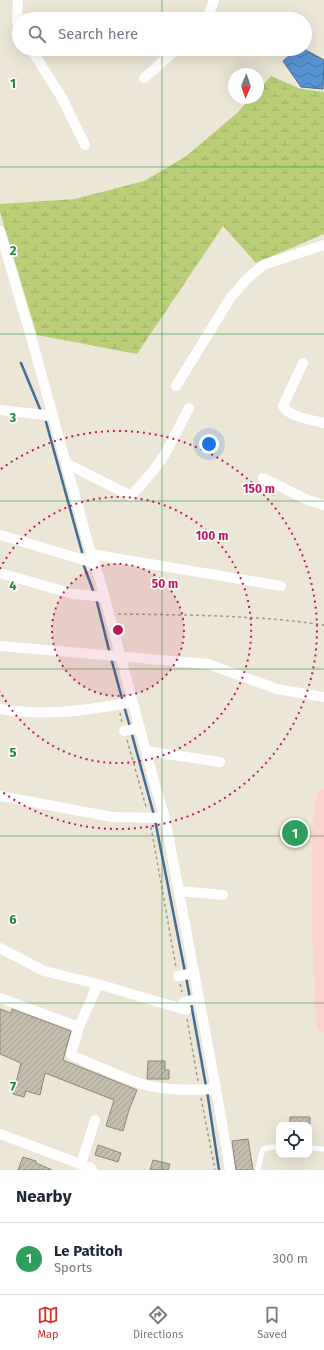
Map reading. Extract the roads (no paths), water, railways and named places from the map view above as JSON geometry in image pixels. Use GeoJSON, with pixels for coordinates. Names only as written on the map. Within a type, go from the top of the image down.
{"type":"FeatureCollection","features":[{"type":"Feature","properties":{"kind":"street"},"geometry":{"type":"LineString","coordinates":[[17,12],[18,0]]}},
{"type":"Feature","properties":{"kind":"street"},"geometry":{"type":"LineString","coordinates":[[209,12],[214,0]]}},
{"type":"Feature","properties":{"kind":"street"},"geometry":{"type":"LineString","coordinates":[[35,56],[62,98],[84,146]]}},
{"type":"Feature","properties":{"kind":"street"},"geometry":{"type":"LineString","coordinates":[[144,78],[169,56]]}},
{"type":"Feature","properties":{"kind":"street"},"geometry":{"type":"LineString","coordinates":[[0,231],[93,559],[102,597],[121,656],[125,704],[132,729],[146,751],[157,818],[179,891],[185,975],[207,1089],[230,1170]]}},
{"type":"Feature","properties":{"kind":"street"},"geometry":{"type":"LineString","coordinates":[[176,386],[231,297],[247,279],[263,265],[324,245]]}},
{"type":"Feature","properties":{"kind":"street"},"geometry":{"type":"LineString","coordinates":[[303,363],[283,406],[290,414],[324,423]]}},
{"type":"Feature","properties":{"kind":"street"},"geometry":{"type":"LineString","coordinates":[[66,463],[131,496],[166,454],[189,408]]}},
{"type":"Feature","properties":{"kind":"street"},"geometry":{"type":"LineString","coordinates":[[0,410],[53,416]]}},
{"type":"Feature","properties":{"kind":"street"},"geometry":{"type":"LineString","coordinates":[[263,478],[308,500],[324,505]]}},
{"type":"Feature","properties":{"kind":"street"},"geometry":{"type":"LineString","coordinates":[[0,535],[93,559],[281,586]]}},
{"type":"Feature","properties":{"kind":"street"},"geometry":{"type":"LineString","coordinates":[[0,573],[73,594],[102,597]]}},
{"type":"Feature","properties":{"kind":"street"},"geometry":{"type":"LineString","coordinates":[[0,646],[208,664],[277,689],[324,698]]}},
{"type":"Feature","properties":{"kind":"street"},"geometry":{"type":"LineString","coordinates":[[0,709],[19,712],[59,712],[125,704]]}},
{"type":"Feature","properties":{"kind":"street"},"geometry":{"type":"LineString","coordinates":[[146,751],[220,762]]}},
{"type":"Feature","properties":{"kind":"street"},"geometry":{"type":"LineString","coordinates":[[0,797],[112,817],[157,818]]}},
{"type":"Feature","properties":{"kind":"street"},"geometry":{"type":"LineString","coordinates":[[324,797],[322,816],[322,882],[319,924],[324,1025]]}},
{"type":"Feature","properties":{"kind":"street"},"geometry":{"type":"LineString","coordinates":[[179,891],[223,895]]}},
{"type":"Feature","properties":{"kind":"street"},"geometry":{"type":"LineString","coordinates":[[0,948],[44,971],[98,984],[190,1002]]}},
{"type":"Feature","properties":{"kind":"street"},"geometry":{"type":"LineString","coordinates":[[98,984],[79,1027],[71,1054],[73,1056],[143,1084],[167,1088],[207,1089]]}},
{"type":"Feature","properties":{"kind":"street"},"geometry":{"type":"LineString","coordinates":[[0,998],[79,1027]]}},
{"type":"Feature","properties":{"kind":"street"},"geometry":{"type":"LineString","coordinates":[[81,1164],[95,1120]]}},
{"type":"Feature","properties":{"kind":"street"},"geometry":{"type":"LineString","coordinates":[[0,1134],[81,1164],[91,1168],[92,1170]]}},
{"type":"Feature","properties":{"kind":"lane"},"geometry":{"type":"LineString","coordinates":[[258,1168],[263,1149],[276,1147]]}},
{"type":"Feature","properties":{"kind":"lane"},"geometry":{"type":"LineString","coordinates":[[312,1148],[324,1149]]}},
{"type":"Feature","properties":{"kind":"water"},"geometry":{"type":"Polygon","coordinates":[[[312,53],[324,60],[323,89],[301,87],[283,61],[289,56],[312,56],[312,53]]]}},
{"type":"Feature","properties":{"kind":"waterway"},"geometry":{"type":"LineString","coordinates":[[21,363],[40,409]]}},
{"type":"Feature","properties":{"kind":"waterway"},"geometry":{"type":"LineString","coordinates":[[46,422],[82,552]]}},
{"type":"Feature","properties":{"kind":"waterway"},"geometry":{"type":"LineString","coordinates":[[84,566],[94,593]]}},
{"type":"Feature","properties":{"kind":"waterway"},"geometry":{"type":"LineString","coordinates":[[96,598],[109,650]]}},
{"type":"Feature","properties":{"kind":"waterway"},"geometry":{"type":"LineString","coordinates":[[111,658],[123,702]]}},
{"type":"Feature","properties":{"kind":"waterway"},"geometry":{"type":"LineString","coordinates":[[124,706],[130,727]]}},
{"type":"Feature","properties":{"kind":"waterway"},"geometry":{"type":"LineString","coordinates":[[131,731],[154,815]]}},
{"type":"Feature","properties":{"kind":"waterway"},"geometry":{"type":"LineString","coordinates":[[155,820],[185,972]]}},
{"type":"Feature","properties":{"kind":"waterway"},"geometry":{"type":"LineString","coordinates":[[186,977],[190,998]]}},
{"type":"Feature","properties":{"kind":"waterway"},"geometry":{"type":"LineString","coordinates":[[191,1003],[206,1086]]}},
{"type":"Feature","properties":{"kind":"waterway"},"geometry":{"type":"LineString","coordinates":[[207,1091],[219,1170]]}},
{"type":"Feature","properties":{"kind":"place","name":"Le Patitoh"},"geometry":{"type":"Point","coordinates":[295,833]}}]}
